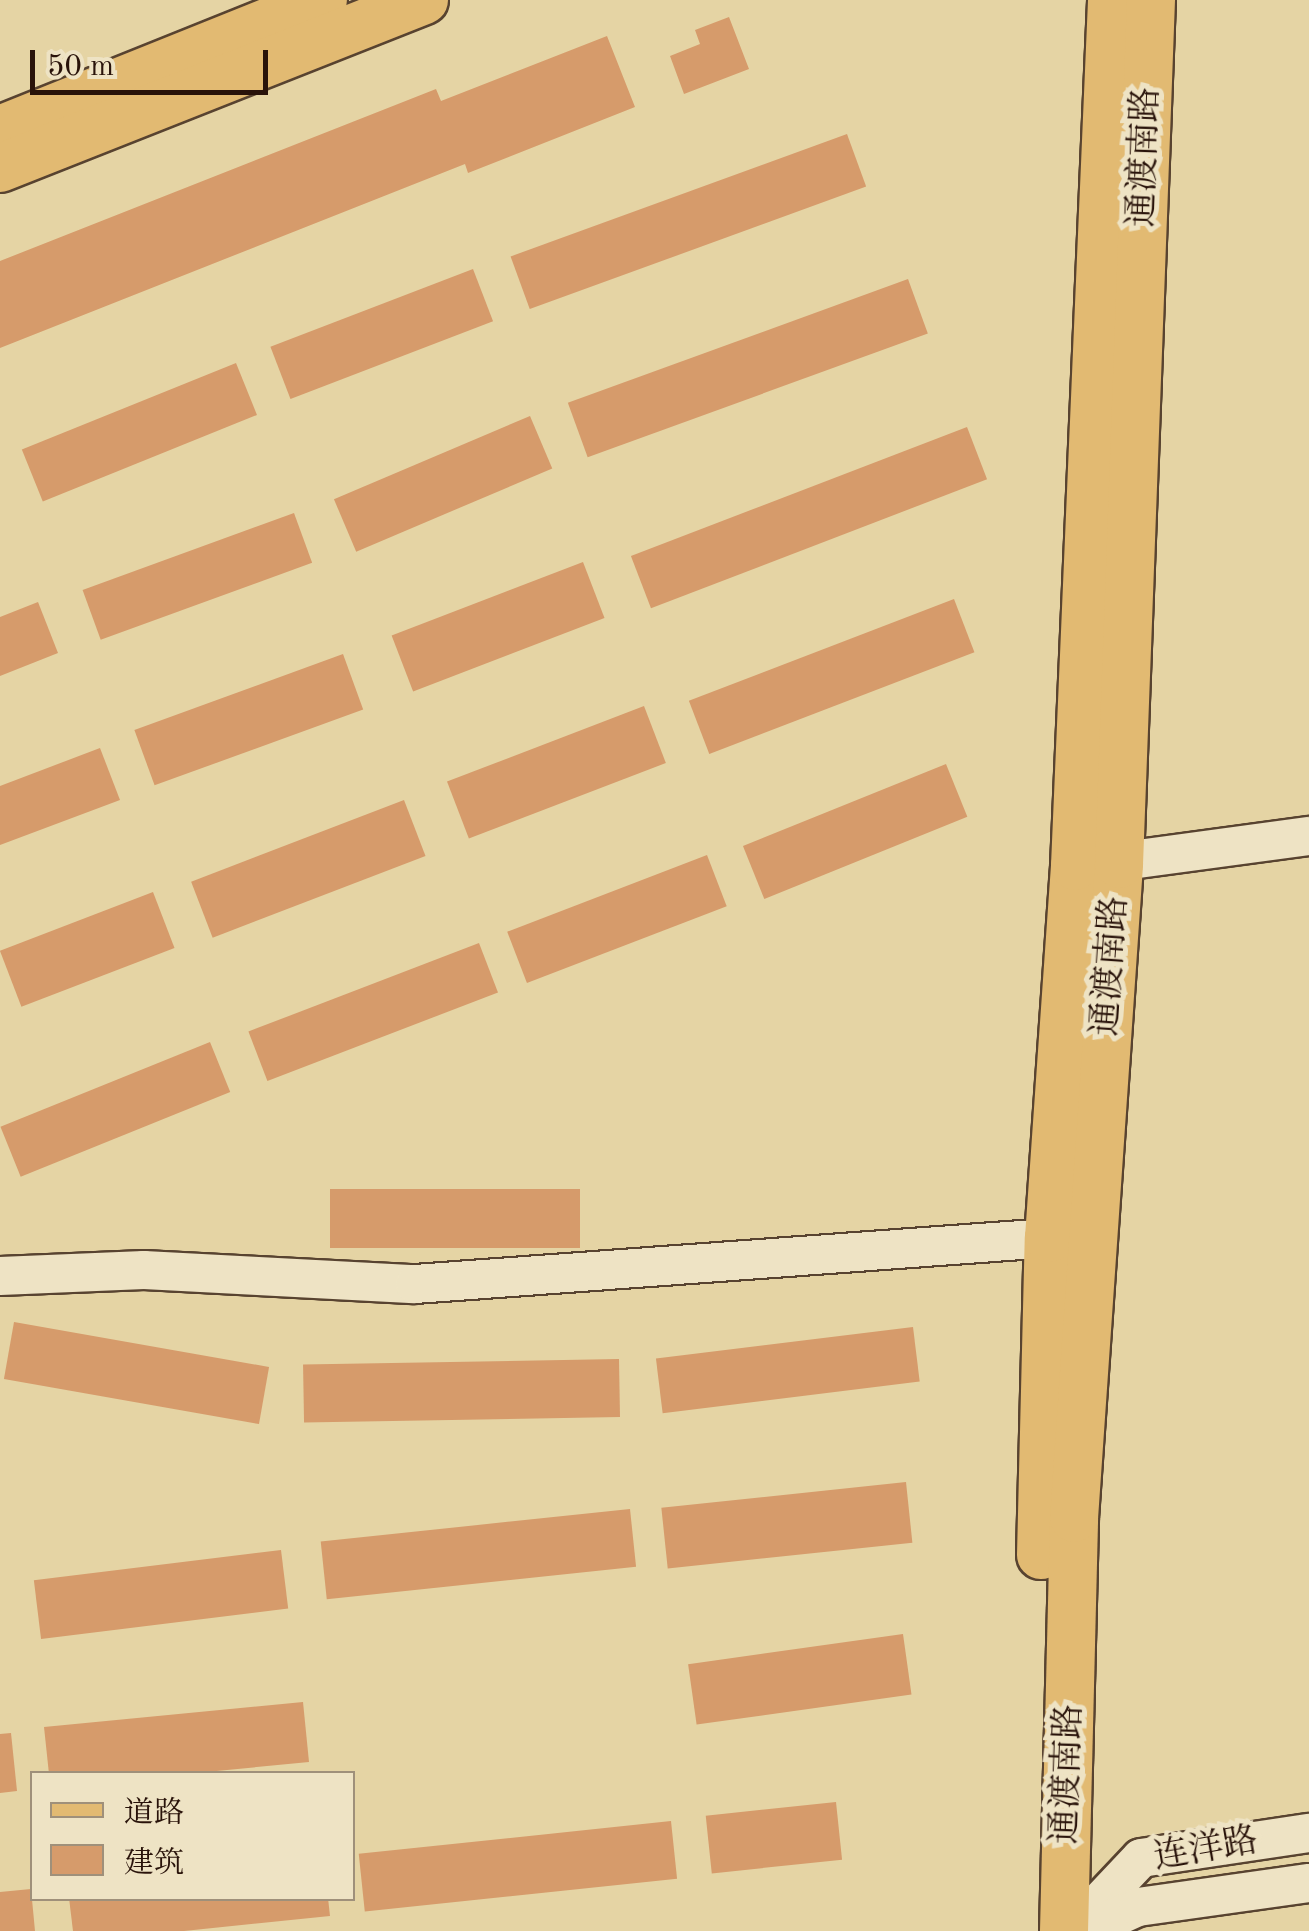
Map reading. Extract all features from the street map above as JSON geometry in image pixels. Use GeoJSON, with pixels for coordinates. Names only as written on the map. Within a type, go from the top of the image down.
{"type":"FeatureCollection","features":[{"type":"Feature","properties":{"kind":"main road"},"geometry":{"type":"LineString","coordinates":[[0,130],[323,0]]}},
{"type":"Feature","properties":{"kind":"main road"},"geometry":{"type":"LineString","coordinates":[[0,168],[424,0]]}},
{"type":"Feature","properties":{"kind":"main road","name":"通渡南路"},"geometry":{"type":"LineString","coordinates":[[1064,1931],[1097,865],[1112,0]]}},
{"type":"Feature","properties":{"kind":"main road","name":"通渡南路"},"geometry":{"type":"LineString","coordinates":[[1031,1931],[1049,1238],[1097,865],[1151,0]]}},
{"type":"Feature","properties":{"kind":"street"},"geometry":{"type":"LineString","coordinates":[[1097,865],[1309,836]]}},
{"type":"Feature","properties":{"kind":"street"},"geometry":{"type":"LineString","coordinates":[[0,1276],[144,1270],[415,1284],[1049,1238]]}},
{"type":"Feature","properties":{"kind":"street","name":"连洋路"},"geometry":{"type":"LineString","coordinates":[[1072,1931],[1141,1858],[1309,1833]]}},
{"type":"Feature","properties":{"kind":"street","name":"连洋路"},"geometry":{"type":"LineString","coordinates":[[1085,1931],[1138,1907],[1309,1883]]}},
{"type":"Feature","properties":{"kind":"building"},"geometry":{"type":"Polygon","coordinates":[[[729,17],[749,69],[684,94],[670,56],[700,44],[695,30],[729,17]]]}},
{"type":"Feature","properties":{"kind":"building"},"geometry":{"type":"Polygon","coordinates":[[[607,36],[635,107],[468,173],[465,164],[0,348],[0,261],[436,89],[441,101],[607,36]]]}},
{"type":"Feature","properties":{"kind":"building"},"geometry":{"type":"Polygon","coordinates":[[[847,134],[866,187],[530,309],[511,256],[847,134]]]}},
{"type":"Feature","properties":{"kind":"building"},"geometry":{"type":"Polygon","coordinates":[[[473,269],[493,321],[290,399],[270,347],[473,269]]]}},
{"type":"Feature","properties":{"kind":"building"},"geometry":{"type":"Polygon","coordinates":[[[908,279],[928,334],[588,457],[568,403],[908,279]]]}},
{"type":"Feature","properties":{"kind":"building"},"geometry":{"type":"Polygon","coordinates":[[[236,363],[257,415],[43,501],[22,450],[236,363]]]}},
{"type":"Feature","properties":{"kind":"building"},"geometry":{"type":"Polygon","coordinates":[[[530,416],[552,468],[356,552],[334,499],[530,416]]]}},
{"type":"Feature","properties":{"kind":"building"},"geometry":{"type":"Polygon","coordinates":[[[967,427],[987,479],[651,608],[631,556],[967,427]]]}},
{"type":"Feature","properties":{"kind":"building"},"geometry":{"type":"Polygon","coordinates":[[[294,513],[312,563],[101,640],[83,590],[294,513]]]}},
{"type":"Feature","properties":{"kind":"building"},"geometry":{"type":"Polygon","coordinates":[[[583,562],[605,618],[413,691],[392,635],[583,562]]]}},
{"type":"Feature","properties":{"kind":"building"},"geometry":{"type":"Polygon","coordinates":[[[954,599],[974,652],[709,754],[689,701],[954,599]]]}},
{"type":"Feature","properties":{"kind":"building"},"geometry":{"type":"Polygon","coordinates":[[[38,602],[58,653],[0,676],[0,617],[38,602]]]}},
{"type":"Feature","properties":{"kind":"building"},"geometry":{"type":"Polygon","coordinates":[[[343,654],[363,709],[155,785],[134,730],[343,654]]]}},
{"type":"Feature","properties":{"kind":"building"},"geometry":{"type":"Polygon","coordinates":[[[644,706],[666,763],[469,839],[447,782],[644,706]]]}},
{"type":"Feature","properties":{"kind":"building"},"geometry":{"type":"Polygon","coordinates":[[[100,748],[120,800],[0,845],[0,786],[100,748]]]}},
{"type":"Feature","properties":{"kind":"building"},"geometry":{"type":"Polygon","coordinates":[[[946,764],[967,817],[764,899],[743,846],[946,764]]]}},
{"type":"Feature","properties":{"kind":"building"},"geometry":{"type":"Polygon","coordinates":[[[404,800],[426,856],[213,938],[191,882],[404,800]]]}},
{"type":"Feature","properties":{"kind":"building"},"geometry":{"type":"Polygon","coordinates":[[[707,855],[727,906],[527,983],[507,932],[707,855]]]}},
{"type":"Feature","properties":{"kind":"building"},"geometry":{"type":"Polygon","coordinates":[[[153,892],[175,948],[21,1007],[0,951],[153,892]]]}},
{"type":"Feature","properties":{"kind":"building"},"geometry":{"type":"Polygon","coordinates":[[[479,943],[498,992],[267,1081],[248,1032],[479,943]]]}},
{"type":"Feature","properties":{"kind":"building"},"geometry":{"type":"Polygon","coordinates":[[[210,1042],[230,1092],[21,1177],[0,1127],[210,1042]]]}},
{"type":"Feature","properties":{"kind":"building"},"geometry":{"type":"Polygon","coordinates":[[[330,1189],[580,1189],[580,1248],[330,1248],[330,1189]]]}},
{"type":"Feature","properties":{"kind":"building"},"geometry":{"type":"Polygon","coordinates":[[[14,1322],[269,1367],[259,1424],[4,1379],[14,1322]]]}},
{"type":"Feature","properties":{"kind":"building"},"geometry":{"type":"Polygon","coordinates":[[[913,1327],[920,1382],[663,1413],[656,1359],[913,1327]]]}},
{"type":"Feature","properties":{"kind":"building"},"geometry":{"type":"Polygon","coordinates":[[[619,1359],[620,1417],[304,1423],[303,1365],[619,1359]]]}},
{"type":"Feature","properties":{"kind":"building"},"geometry":{"type":"Polygon","coordinates":[[[906,1482],[912,1543],[668,1568],[661,1508],[906,1482]]]}},
{"type":"Feature","properties":{"kind":"building"},"geometry":{"type":"Polygon","coordinates":[[[630,1509],[636,1567],[327,1599],[321,1542],[630,1509]]]}},
{"type":"Feature","properties":{"kind":"building"},"geometry":{"type":"Polygon","coordinates":[[[281,1550],[288,1609],[41,1639],[34,1580],[281,1550]]]}},
{"type":"Feature","properties":{"kind":"building"},"geometry":{"type":"Polygon","coordinates":[[[903,1634],[911,1694],[697,1725],[688,1664],[903,1634]]]}},
{"type":"Feature","properties":{"kind":"building"},"geometry":{"type":"Polygon","coordinates":[[[303,1702],[309,1762],[216,1771],[49,1771],[44,1727],[303,1702]]]}},
{"type":"Feature","properties":{"kind":"building"},"geometry":{"type":"Polygon","coordinates":[[[11,1733],[17,1791],[0,1793],[0,1734],[11,1733]]]}},
{"type":"Feature","properties":{"kind":"building"},"geometry":{"type":"Polygon","coordinates":[[[836,1802],[842,1860],[712,1873],[706,1816],[836,1802]]]}},
{"type":"Feature","properties":{"kind":"building"},"geometry":{"type":"Polygon","coordinates":[[[671,1821],[677,1879],[365,1912],[359,1854],[671,1821]]]}},
{"type":"Feature","properties":{"kind":"building"},"geometry":{"type":"Polygon","coordinates":[[[30,1889],[35,1931],[0,1931],[0,1892],[30,1889]]]}},
{"type":"Feature","properties":{"kind":"building"},"geometry":{"type":"Polygon","coordinates":[[[69,1901],[328,1901],[330,1916],[184,1931],[73,1931],[69,1901]]]}}]}
